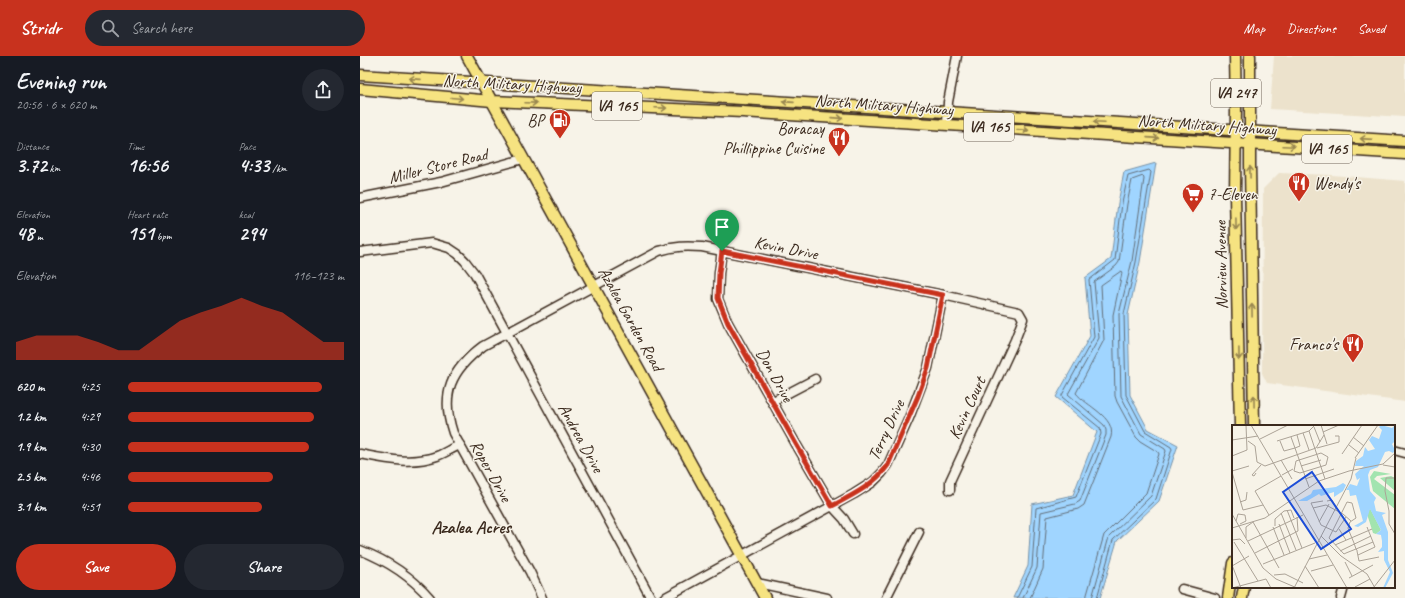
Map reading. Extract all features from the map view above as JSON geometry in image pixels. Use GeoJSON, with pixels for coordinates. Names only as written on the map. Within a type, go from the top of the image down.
{"type":"FeatureCollection","features":[{"type":"Feature","properties":{"kind":"main road","name":"Azalea Garden Road"},"geometry":{"type":"LineString","coordinates":[[467,56],[765,598]]}},
{"type":"Feature","properties":{"kind":"main road","name":"Norview Avenue"},"geometry":{"type":"LineString","coordinates":[[1235,56],[1240,425]]}},
{"type":"Feature","properties":{"kind":"main road","name":"Norview Avenue"},"geometry":{"type":"LineString","coordinates":[[1250,56],[1254,425]]}},
{"type":"Feature","properties":{"kind":"main road","name":"North Military Highway"},"geometry":{"type":"LineString","coordinates":[[360,75],[1405,141]]}},
{"type":"Feature","properties":{"kind":"main road","name":"North Military Highway"},"geometry":{"type":"LineString","coordinates":[[360,89],[492,101],[735,112],[1405,154]]}},
{"type":"Feature","properties":{"kind":"main road"},"geometry":{"type":"LineString","coordinates":[[1228,598],[1232,570]]}},
{"type":"Feature","properties":{"kind":"main road"},"geometry":{"type":"LineString","coordinates":[[1242,598],[1244,588]]}},
{"type":"Feature","properties":{"kind":"street"},"geometry":{"type":"LineString","coordinates":[[947,125],[947,112],[951,83],[957,56]]}},
{"type":"Feature","properties":{"kind":"street","name":"Miller Store Road"},"geometry":{"type":"LineString","coordinates":[[360,198],[441,182],[523,159]]}},
{"type":"Feature","properties":{"kind":"street","name":"Andrea Drive"},"geometry":{"type":"LineString","coordinates":[[360,252],[432,243],[442,245],[458,254],[465,260],[484,291],[651,598]]}},
{"type":"Feature","properties":{"kind":"street","name":"Kevin Drive"},"geometry":{"type":"LineString","coordinates":[[455,374],[462,363],[483,346],[659,251],[672,247],[685,246],[722,251],[943,295],[1019,312],[1023,319],[1015,340]]}},
{"type":"Feature","properties":{"kind":"street","name":"Don Drive"},"geometry":{"type":"LineString","coordinates":[[722,251],[718,291],[719,302],[728,323],[832,506],[844,519],[852,534]]}},
{"type":"Feature","properties":{"kind":"street","name":"Terry Drive"},"geometry":{"type":"LineString","coordinates":[[664,598],[874,482],[888,465],[911,413],[928,368],[943,295]]}},
{"type":"Feature","properties":{"kind":"street","name":"Kevin Court"},"geometry":{"type":"LineString","coordinates":[[950,490],[950,481],[1015,340]]}},
{"type":"Feature","properties":{"kind":"street","name":"Roper Drive"},"geometry":{"type":"LineString","coordinates":[[455,374],[449,390],[448,402],[448,414],[453,432],[530,572],[542,598]]}},
{"type":"Feature","properties":{"kind":"street"},"geometry":{"type":"LineString","coordinates":[[772,401],[815,379]]}},
{"type":"Feature","properties":{"kind":"street"},"geometry":{"type":"LineString","coordinates":[[360,454],[408,461],[437,456],[460,445]]}},
{"type":"Feature","properties":{"kind":"street"},"geometry":{"type":"LineString","coordinates":[[1395,450],[1405,453]]}},
{"type":"Feature","properties":{"kind":"street"},"geometry":{"type":"LineString","coordinates":[[886,598],[919,532]]}},
{"type":"Feature","properties":{"kind":"street"},"geometry":{"type":"LineString","coordinates":[[360,550],[391,564],[408,576],[430,598]]}},
{"type":"Feature","properties":{"kind":"street"},"geometry":{"type":"LineString","coordinates":[[757,583],[827,598]]}},
{"type":"Feature","properties":{"kind":"street"},"geometry":{"type":"LineString","coordinates":[[1341,598],[1344,588]]}},
{"type":"Feature","properties":{"kind":"street"},"geometry":{"type":"LineString","coordinates":[[1182,589],[1215,598]]}},
{"type":"Feature","properties":{"kind":"shaded area"},"geometry":{"type":"Polygon","coordinates":[[[1274,56],[1405,56],[1405,117],[1270,109],[1274,56]]]}},
{"type":"Feature","properties":{"kind":"shaded area"},"geometry":{"type":"Polygon","coordinates":[[[1279,173],[1332,175],[1405,181],[1405,402],[1267,383],[1262,373],[1263,189],[1279,173]]]}},
{"type":"Feature","properties":{"kind":"water"},"geometry":{"type":"Polygon","coordinates":[[[1156,163],[1140,262],[1128,315],[1130,395],[1148,429],[1178,445],[1159,501],[1117,541],[1100,598],[1013,598],[1028,566],[1032,504],[1073,495],[1097,432],[1056,397],[1090,336],[1085,278],[1111,259],[1118,203],[1124,172],[1156,163]]]}},
{"type":"Feature","properties":{"kind":"place","name":"BP"},"geometry":{"type":"Point","coordinates":[560,140]}},
{"type":"Feature","properties":{"kind":"place","name":"Boracay Phillippine Cuisine"},"geometry":{"type":"Point","coordinates":[839,158]}},
{"type":"Feature","properties":{"kind":"place","name":"Wendy's"},"geometry":{"type":"Point","coordinates":[1299,202]}},
{"type":"Feature","properties":{"kind":"place","name":"7-Eleven"},"geometry":{"type":"Point","coordinates":[1193,214]}},
{"type":"Feature","properties":{"kind":"place","name":"Franco's"},"geometry":{"type":"Point","coordinates":[1353,364]}},
{"type":"Feature","properties":{"kind":"district","name":"Azalea Acres"},"geometry":{"type":"Point","coordinates":[471,527]}},
{"type":"Feature","properties":{"kind":"route"},"geometry":{"type":"LineString","coordinates":[[722,251],[943,295],[928,368],[909,418],[888,465],[874,482],[832,506],[728,323],[718,298],[722,251]]}}]}
